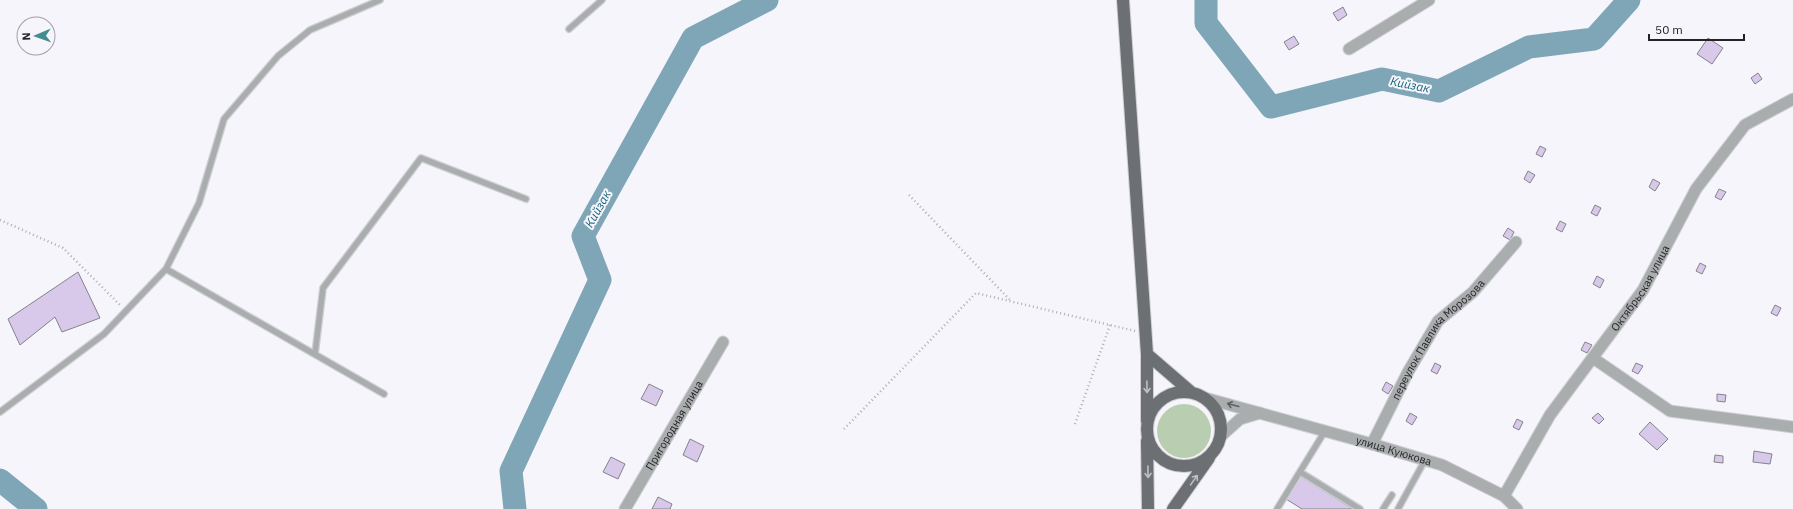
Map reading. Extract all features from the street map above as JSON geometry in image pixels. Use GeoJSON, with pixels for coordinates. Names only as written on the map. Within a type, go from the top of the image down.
{"type":"FeatureCollection","features":[{"type":"Feature","properties":{"kind":"main road"},"geometry":{"type":"LineString","coordinates":[[1123,0],[1147,354],[1148,509]]}},
{"type":"Feature","properties":{"kind":"main road"},"geometry":{"type":"LineString","coordinates":[[1147,354],[1191,392],[1205,398],[1215,408],[1220,422],[1220,436],[1215,450],[1173,509]]}},
{"type":"Feature","properties":{"kind":"main road"},"geometry":{"type":"LineString","coordinates":[[1147,421],[1153,408],[1163,397],[1177,392],[1191,392]]}},
{"type":"Feature","properties":{"kind":"main road"},"geometry":{"type":"LineString","coordinates":[[1147,436],[1152,449],[1163,460],[1176,466],[1191,466],[1204,460],[1215,450]]}},
{"type":"Feature","properties":{"kind":"street"},"geometry":{"type":"LineString","coordinates":[[1349,49],[1429,0]]}},
{"type":"Feature","properties":{"kind":"street","name":"Октябрьская улица"},"geometry":{"type":"LineString","coordinates":[[1504,496],[1550,416],[1643,290],[1696,189],[1745,125],[1793,99]]}},
{"type":"Feature","properties":{"kind":"street","name":"переулок Павлика Морозова"},"geometry":{"type":"LineString","coordinates":[[1372,444],[1408,372],[1438,321],[1473,292],[1516,242]]}},
{"type":"Feature","properties":{"kind":"street","name":"Пригородная улица"},"geometry":{"type":"LineString","coordinates":[[625,509],[724,342]]}},
{"type":"Feature","properties":{"kind":"street"},"geometry":{"type":"LineString","coordinates":[[1593,358],[1670,411],[1793,427]]}},
{"type":"Feature","properties":{"kind":"street","name":"улица Куюкова"},"geometry":{"type":"LineString","coordinates":[[1205,398],[1372,444],[1442,466],[1504,496],[1517,509]]}},
{"type":"Feature","properties":{"kind":"street"},"geometry":{"type":"LineString","coordinates":[[1220,436],[1240,420],[1260,412]]}},
{"type":"Feature","properties":{"kind":"lane"},"geometry":{"type":"LineString","coordinates":[[0,412],[104,334],[166,268],[199,203],[224,119],[278,56],[310,30],[380,0]]}},
{"type":"Feature","properties":{"kind":"lane"},"geometry":{"type":"LineString","coordinates":[[569,29],[602,0]]}},
{"type":"Feature","properties":{"kind":"lane"},"geometry":{"type":"LineString","coordinates":[[315,354],[323,288],[421,158],[526,199]]}},
{"type":"Feature","properties":{"kind":"lane"},"geometry":{"type":"LineString","coordinates":[[166,268],[384,394]]}},
{"type":"Feature","properties":{"kind":"lane"},"geometry":{"type":"LineString","coordinates":[[1277,509],[1326,431]]}},
{"type":"Feature","properties":{"kind":"lane"},"geometry":{"type":"LineString","coordinates":[[1398,509],[1425,460]]}},
{"type":"Feature","properties":{"kind":"lane"},"geometry":{"type":"LineString","coordinates":[[1300,472],[1360,509]]}},
{"type":"Feature","properties":{"kind":"lane"},"geometry":{"type":"LineString","coordinates":[[1383,509],[1392,495]]}},
{"type":"Feature","properties":{"kind":"path"},"geometry":{"type":"LineString","coordinates":[[909,195],[1012,301]]}},
{"type":"Feature","properties":{"kind":"path"},"geometry":{"type":"LineString","coordinates":[[0,220],[63,248],[126,311]]}},
{"type":"Feature","properties":{"kind":"path"},"geometry":{"type":"LineString","coordinates":[[844,429],[976,293],[1145,334]]}},
{"type":"Feature","properties":{"kind":"path"},"geometry":{"type":"LineString","coordinates":[[1075,424],[1110,325]]}},
{"type":"Feature","properties":{"kind":"green space"},"geometry":{"type":"Polygon","coordinates":[[[1179,404],[1189,404],[1199,408],[1207,416],[1211,426],[1211,436],[1207,446],[1199,454],[1189,458],[1179,458],[1169,454],[1161,446],[1157,436],[1157,426],[1161,416],[1169,408],[1179,404]]]}},
{"type":"Feature","properties":{"kind":"building"},"geometry":{"type":"Polygon","coordinates":[[[1343,7],[1347,15],[1338,21],[1333,13],[1343,7]]]}},
{"type":"Feature","properties":{"kind":"building"},"geometry":{"type":"Polygon","coordinates":[[[1294,36],[1299,44],[1289,50],[1284,42],[1294,36]]]}},
{"type":"Feature","properties":{"kind":"building"},"geometry":{"type":"Polygon","coordinates":[[[1708,38],[1723,48],[1712,64],[1697,54],[1708,38]]]}},
{"type":"Feature","properties":{"kind":"building"},"geometry":{"type":"Polygon","coordinates":[[[1758,73],[1762,79],[1755,84],[1751,78],[1758,73]]]}},
{"type":"Feature","properties":{"kind":"building"},"geometry":{"type":"Polygon","coordinates":[[[1540,146],[1546,149],[1542,157],[1536,154],[1540,146]]]}},
{"type":"Feature","properties":{"kind":"building"},"geometry":{"type":"Polygon","coordinates":[[[1528,171],[1535,175],[1530,183],[1524,179],[1528,171]]]}},
{"type":"Feature","properties":{"kind":"building"},"geometry":{"type":"Polygon","coordinates":[[[1653,179],[1660,183],[1655,191],[1649,187],[1653,179]]]}},
{"type":"Feature","properties":{"kind":"building"},"geometry":{"type":"Polygon","coordinates":[[[1719,189],[1726,192],[1721,200],[1715,197],[1719,189]]]}},
{"type":"Feature","properties":{"kind":"building"},"geometry":{"type":"Polygon","coordinates":[[[1595,205],[1601,208],[1597,216],[1591,213],[1595,205]]]}},
{"type":"Feature","properties":{"kind":"building"},"geometry":{"type":"Polygon","coordinates":[[[1560,221],[1566,224],[1562,232],[1556,229],[1560,221]]]}},
{"type":"Feature","properties":{"kind":"building"},"geometry":{"type":"Polygon","coordinates":[[[1508,228],[1514,232],[1510,240],[1503,236],[1508,228]]]}},
{"type":"Feature","properties":{"kind":"building"},"geometry":{"type":"Polygon","coordinates":[[[1700,263],[1706,266],[1702,274],[1696,271],[1700,263]]]}},
{"type":"Feature","properties":{"kind":"building"},"geometry":{"type":"Polygon","coordinates":[[[78,272],[100,318],[62,332],[55,317],[20,345],[8,319],[78,272]]]}},
{"type":"Feature","properties":{"kind":"building"},"geometry":{"type":"Polygon","coordinates":[[[1597,276],[1604,280],[1600,288],[1593,284],[1597,276]]]}},
{"type":"Feature","properties":{"kind":"building"},"geometry":{"type":"Polygon","coordinates":[[[1775,305],[1781,308],[1777,316],[1771,313],[1775,305]]]}},
{"type":"Feature","properties":{"kind":"building"},"geometry":{"type":"Polygon","coordinates":[[[1585,342],[1592,345],[1587,353],[1581,350],[1585,342]]]}},
{"type":"Feature","properties":{"kind":"building"},"geometry":{"type":"Polygon","coordinates":[[[1435,363],[1441,366],[1437,374],[1431,371],[1435,363]]]}},
{"type":"Feature","properties":{"kind":"building"},"geometry":{"type":"Polygon","coordinates":[[[1636,363],[1643,366],[1638,374],[1632,371],[1636,363]]]}},
{"type":"Feature","properties":{"kind":"building"},"geometry":{"type":"Polygon","coordinates":[[[1386,382],[1393,386],[1388,394],[1382,390],[1386,382]]]}},
{"type":"Feature","properties":{"kind":"building"},"geometry":{"type":"Polygon","coordinates":[[[649,384],[663,391],[656,406],[641,399],[649,384]]]}},
{"type":"Feature","properties":{"kind":"building"},"geometry":{"type":"Polygon","coordinates":[[[1717,394],[1726,395],[1725,402],[1717,401],[1717,394]]]}},
{"type":"Feature","properties":{"kind":"building"},"geometry":{"type":"Polygon","coordinates":[[[1410,413],[1417,417],[1412,425],[1406,421],[1410,413]]]}},
{"type":"Feature","properties":{"kind":"building"},"geometry":{"type":"Polygon","coordinates":[[[1598,413],[1604,419],[1599,424],[1592,418],[1598,413]]]}},
{"type":"Feature","properties":{"kind":"building"},"geometry":{"type":"Polygon","coordinates":[[[1517,419],[1523,422],[1519,430],[1513,427],[1517,419]]]}},
{"type":"Feature","properties":{"kind":"building"},"geometry":{"type":"Polygon","coordinates":[[[1650,422],[1668,439],[1657,450],[1639,434],[1650,422]]]}},
{"type":"Feature","properties":{"kind":"building"},"geometry":{"type":"Polygon","coordinates":[[[690,439],[704,446],[697,462],[683,455],[690,439]]]}},
{"type":"Feature","properties":{"kind":"building"},"geometry":{"type":"Polygon","coordinates":[[[1754,451],[1772,454],[1770,464],[1753,462],[1754,451]]]}},
{"type":"Feature","properties":{"kind":"building"},"geometry":{"type":"Polygon","coordinates":[[[1715,455],[1723,456],[1723,463],[1714,462],[1715,455]]]}},
{"type":"Feature","properties":{"kind":"building"},"geometry":{"type":"Polygon","coordinates":[[[611,457],[625,464],[618,479],[603,472],[611,457]]]}},
{"type":"Feature","properties":{"kind":"building"},"geometry":{"type":"Polygon","coordinates":[[[1300,476],[1353,509],[1302,509],[1286,499],[1300,476]]]}},
{"type":"Feature","properties":{"kind":"building"},"geometry":{"type":"Polygon","coordinates":[[[658,497],[672,504],[670,509],[652,509],[658,497]]]}},
{"type":"Feature","properties":{"kind":"waterway","name":"Кийзак"},"geometry":{"type":"LineString","coordinates":[[515,509],[511,471],[600,280],[583,236],[693,38],[767,0]]}},
{"type":"Feature","properties":{"kind":"waterway","name":"Кийзак"},"geometry":{"type":"LineString","coordinates":[[1206,0],[1206,23],[1271,107],[1382,79],[1439,91],[1529,47],[1594,39],[1629,0]]}},
{"type":"Feature","properties":{"kind":"waterway","name":"Кийзак"},"geometry":{"type":"LineString","coordinates":[[0,480],[36,509]]}}]}
